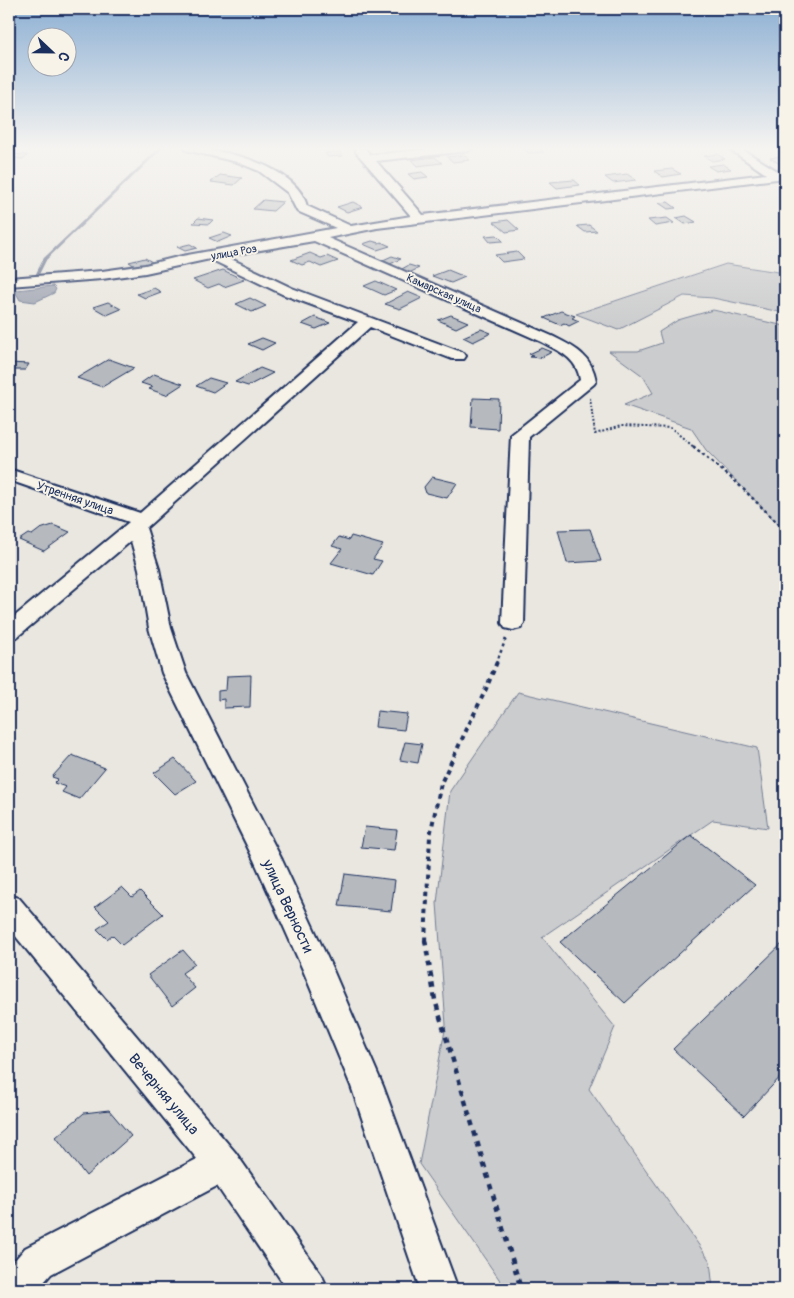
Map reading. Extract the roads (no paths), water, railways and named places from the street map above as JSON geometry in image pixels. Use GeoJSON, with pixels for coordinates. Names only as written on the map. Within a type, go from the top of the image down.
{"type":"FeatureCollection","features":[{"type":"Feature","properties":{"kind":"street"},"geometry":{"type":"LineString","coordinates":[[302,209],[348,229]]}},
{"type":"Feature","properties":{"kind":"street"},"geometry":{"type":"LineString","coordinates":[[410,209],[420,220]]}},
{"type":"Feature","properties":{"kind":"street","name":"улица Роз"},"geometry":{"type":"LineString","coordinates":[[9,282],[102,276],[377,224],[514,209]]}},
{"type":"Feature","properties":{"kind":"street","name":"Камарская улица"},"geometry":{"type":"LineString","coordinates":[[316,237],[570,351],[586,368],[588,381],[520,436],[513,622]]}},
{"type":"Feature","properties":{"kind":"street"},"geometry":{"type":"LineString","coordinates":[[214,256],[287,291],[458,356]]}},
{"type":"Feature","properties":{"kind":"street"},"geometry":{"type":"LineString","coordinates":[[9,632],[139,523],[368,321]]}},
{"type":"Feature","properties":{"kind":"street","name":"Утренняя улица"},"geometry":{"type":"LineString","coordinates":[[9,474],[139,523]]}},
{"type":"Feature","properties":{"kind":"street","name":"улица Верности"},"geometry":{"type":"LineString","coordinates":[[139,523],[160,628],[174,673],[268,860],[348,1041],[367,1086],[439,1289]]}},
{"type":"Feature","properties":{"kind":"street","name":"Вечерняя улица"},"geometry":{"type":"LineString","coordinates":[[9,907],[223,1164],[309,1289]]}},
{"type":"Feature","properties":{"kind":"street"},"geometry":{"type":"LineString","coordinates":[[14,1289],[38,1261],[223,1164]]}},
{"type":"Feature","properties":{"kind":"waterway"},"geometry":{"type":"LineString","coordinates":[[37,275],[45,259],[98,209]]}}]}
